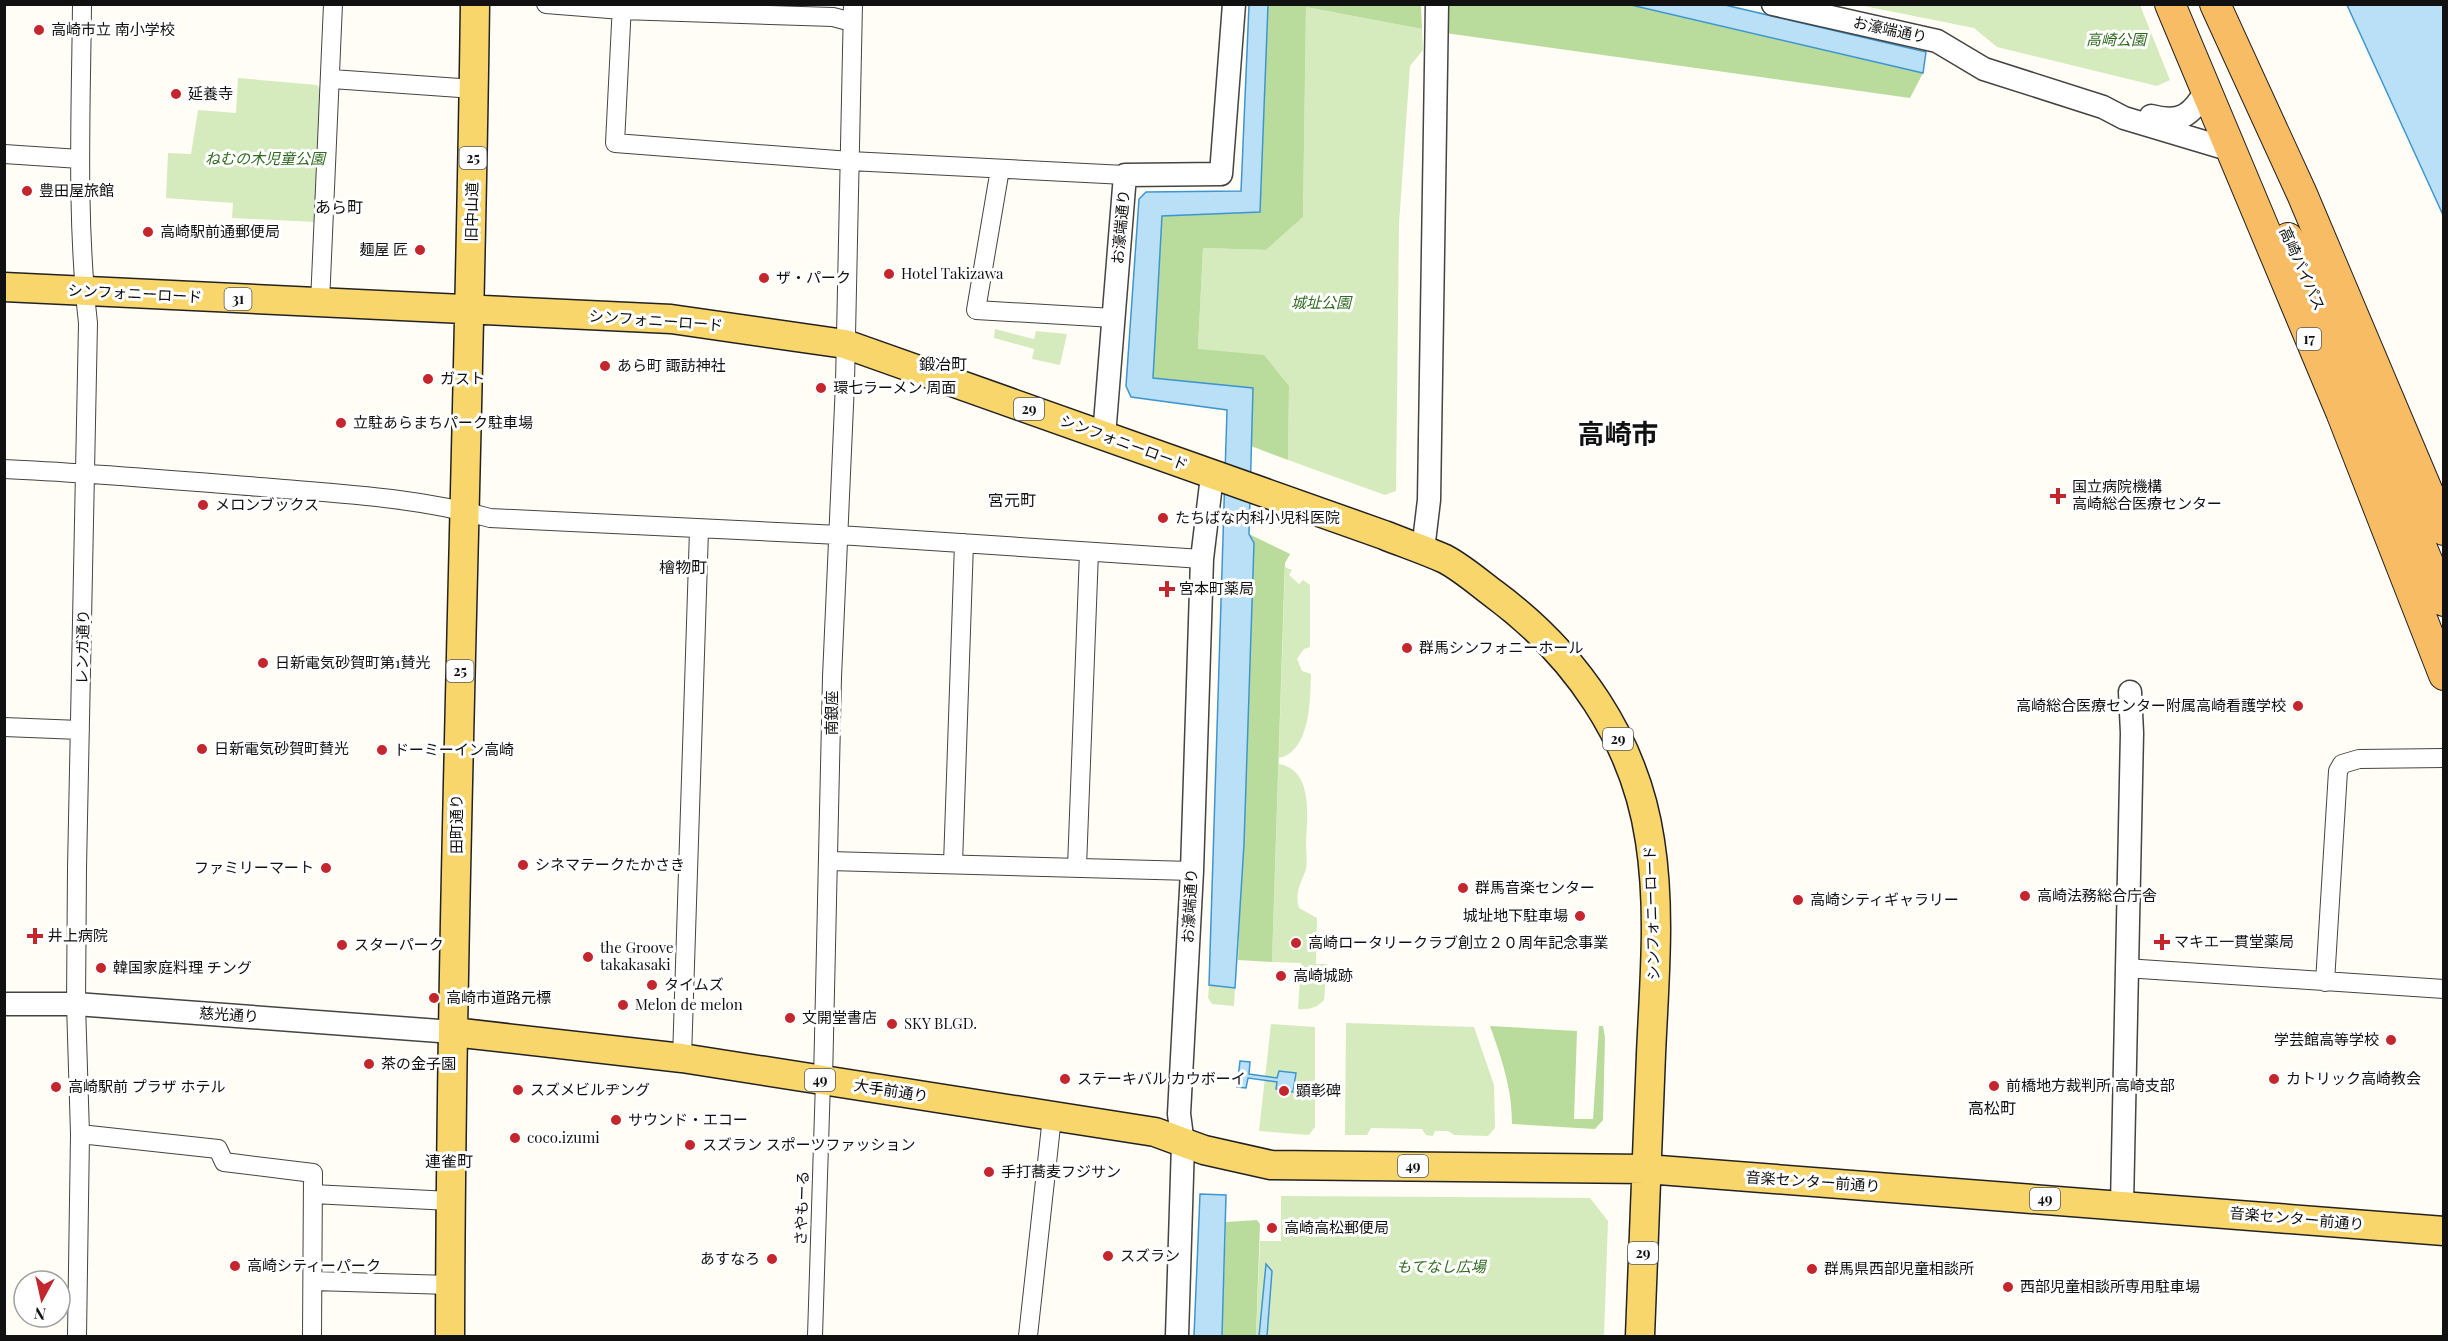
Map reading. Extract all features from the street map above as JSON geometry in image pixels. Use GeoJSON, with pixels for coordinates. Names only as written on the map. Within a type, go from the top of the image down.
{"type":"FeatureCollection","features":[{"type":"Feature","properties":{"kind":"highway","name":"17"},"geometry":{"type":"LineString","coordinates":[[2170,4],[2341,412],[2444,675]]}},
{"type":"Feature","properties":{"kind":"highway","name":"高崎バイパス"},"geometry":{"type":"LineString","coordinates":[[2185,4],[2364,409],[2444,601]]}},
{"type":"Feature","properties":{"kind":"highway","name":"高崎バイパス"},"geometry":{"type":"LineString","coordinates":[[2215,4],[2302,194],[2444,530]]}},
{"type":"Feature","properties":{"kind":"highway"},"geometry":{"type":"LineString","coordinates":[[2390,398],[2444,495]]}},
{"type":"Feature","properties":{"kind":"main road","name":"旧中山道"},"geometry":{"type":"LineString","coordinates":[[471,311],[475,4]]}},
{"type":"Feature","properties":{"kind":"main road","name":"シンフォニーロード"},"geometry":{"type":"LineString","coordinates":[[4,287],[670,319],[845,344],[1447,560],[1518,611],[1552,643],[1585,682],[1604,711],[1633,772],[1650,840],[1654,874],[1656,942],[1646,1169]]}},
{"type":"Feature","properties":{"kind":"main road","name":"田町通り"},"geometry":{"type":"LineString","coordinates":[[450,1336],[457,783],[471,311]]}},
{"type":"Feature","properties":{"kind":"main road","name":"大手前通り"},"geometry":{"type":"LineString","coordinates":[[453,1032],[682,1058],[1155,1132],[1183,1144]]}},
{"type":"Feature","properties":{"kind":"main road","name":"音楽センター前通り"},"geometry":{"type":"LineString","coordinates":[[1183,1144],[1271,1165],[1646,1169],[2444,1231]]}},
{"type":"Feature","properties":{"kind":"main road","name":"29"},"geometry":{"type":"LineString","coordinates":[[1640,1336],[1646,1169]]}},
{"type":"Feature","properties":{"kind":"street","name":"レンガ通り"},"geometry":{"type":"LineString","coordinates":[[77,1336],[80,1134],[76,1004],[88,323],[80,159],[82,4]]}},
{"type":"Feature","properties":{"kind":"street"},"geometry":{"type":"LineString","coordinates":[[320,303],[332,79],[333,4]]}},
{"type":"Feature","properties":{"kind":"street"},"geometry":{"type":"LineString","coordinates":[[546,4],[833,17],[852,13]]}},
{"type":"Feature","properties":{"kind":"street","name":"お濠端通り"},"geometry":{"type":"LineString","coordinates":[[1104,436],[1125,175],[1221,174],[1234,4]]}},
{"type":"Feature","properties":{"kind":"street"},"geometry":{"type":"LineString","coordinates":[[1423,550],[1429,500],[1437,4]]}},
{"type":"Feature","properties":{"kind":"street","name":"お濠端通り"},"geometry":{"type":"LineString","coordinates":[[1773,4],[1937,41],[1984,69],[2103,107]]}},
{"type":"Feature","properties":{"kind":"street"},"geometry":{"type":"LineString","coordinates":[[622,7],[615,143],[850,161],[1125,175]]}},
{"type":"Feature","properties":{"kind":"street","name":"南銀座"},"geometry":{"type":"LineString","coordinates":[[823,1081],[832,677],[839,535],[850,161],[852,13]]}},
{"type":"Feature","properties":{"kind":"street"},"geometry":{"type":"LineString","coordinates":[[332,79],[474,89]]}},
{"type":"Feature","properties":{"kind":"street"},"geometry":{"type":"LineString","coordinates":[[2103,107],[2126,108],[2174,120],[2195,107],[2206,89]]}},
{"type":"Feature","properties":{"kind":"street"},"geometry":{"type":"LineString","coordinates":[[2103,107],[2124,118],[2231,150]]}},
{"type":"Feature","properties":{"kind":"street"},"geometry":{"type":"LineString","coordinates":[[4,154],[80,159]]}},
{"type":"Feature","properties":{"kind":"street"},"geometry":{"type":"LineString","coordinates":[[1000,169],[976,310],[1114,318]]}},
{"type":"Feature","properties":{"kind":"street"},"geometry":{"type":"LineString","coordinates":[[4,469],[85,473],[330,493],[465,511],[490,518],[699,530],[839,535],[1202,559]]}},
{"type":"Feature","properties":{"kind":"street","name":"お濠端通り"},"geometry":{"type":"LineString","coordinates":[[1177,1336],[1183,1144],[1179,1114],[1192,871],[1202,559],[1212,476]]}},
{"type":"Feature","properties":{"kind":"street"},"geometry":{"type":"LineString","coordinates":[[682,1058],[699,530]]}},
{"type":"Feature","properties":{"kind":"street"},"geometry":{"type":"LineString","coordinates":[[953,864],[964,543]]}},
{"type":"Feature","properties":{"kind":"street"},"geometry":{"type":"LineString","coordinates":[[1077,867],[1089,552]]}},
{"type":"Feature","properties":{"kind":"street"},"geometry":{"type":"LineString","coordinates":[[2122,1205],[2125,968],[2132,733],[2130,692]]}},
{"type":"Feature","properties":{"kind":"street"},"geometry":{"type":"LineString","coordinates":[[4,727],[80,730]]}},
{"type":"Feature","properties":{"kind":"street"},"geometry":{"type":"LineString","coordinates":[[2325,982],[2338,771],[2342,764],[2359,759],[2444,758]]}},
{"type":"Feature","properties":{"kind":"street"},"geometry":{"type":"LineString","coordinates":[[829,861],[1192,871]]}},
{"type":"Feature","properties":{"kind":"street"},"geometry":{"type":"LineString","coordinates":[[2125,968],[2444,989]]}},
{"type":"Feature","properties":{"kind":"street","name":"慈光通り"},"geometry":{"type":"LineString","coordinates":[[4,1004],[76,1004],[453,1032]]}},
{"type":"Feature","properties":{"kind":"street","name":"さやもーる"},"geometry":{"type":"LineString","coordinates":[[815,1336],[823,1081]]}},
{"type":"Feature","properties":{"kind":"street"},"geometry":{"type":"LineString","coordinates":[[1028,1336],[1052,1116]]}},
{"type":"Feature","properties":{"kind":"street"},"geometry":{"type":"LineString","coordinates":[[80,1134],[218,1149],[224,1162],[313,1173],[312,1336]]}},
{"type":"Feature","properties":{"kind":"street"},"geometry":{"type":"LineString","coordinates":[[313,1194],[450,1201]]}},
{"type":"Feature","properties":{"kind":"street"},"geometry":{"type":"LineString","coordinates":[[313,1281],[450,1285]]}},
{"type":"Feature","properties":{"kind":"green space"},"geometry":{"type":"Polygon","coordinates":[[[1268,5],[1421,5],[1422,29],[1306,7],[1303,217],[1266,250],[1203,248],[1198,349],[1264,355],[1289,386],[1288,460],[1251,446],[1252,388],[1153,378],[1162,216],[1260,212],[1268,5]]]}},
{"type":"Feature","properties":{"kind":"green space"},"geometry":{"type":"Polygon","coordinates":[[[1446,5],[1631,5],[1923,73],[1910,98],[1445,33],[1446,5]]]}},
{"type":"Feature","properties":{"kind":"green space","name":"高崎公園"},"geometry":{"type":"Polygon","coordinates":[[[1859,5],[2140,5],[2170,80],[2157,86],[1997,47],[1974,28],[1859,5]]]}},
{"type":"Feature","properties":{"kind":"green space","name":"城址公園"},"geometry":{"type":"Polygon","coordinates":[[[1306,7],[1422,29],[1423,50],[1410,66],[1399,224],[1396,491],[1385,495],[1288,460],[1289,386],[1198,349],[1203,248],[1266,250],[1303,217],[1306,7]]]}},
{"type":"Feature","properties":{"kind":"green space","name":"ねむの木児童公園"},"geometry":{"type":"Polygon","coordinates":[[[238,78],[317,85],[323,95],[315,222],[232,218],[233,203],[166,198],[168,153],[191,154],[198,110],[236,113],[238,78]]]}},
{"type":"Feature","properties":{"kind":"green space"},"geometry":{"type":"Polygon","coordinates":[[[995,329],[1034,339],[1036,331],[1067,334],[1060,365],[1032,359],[1034,349],[994,338],[995,329]]]}},
{"type":"Feature","properties":{"kind":"green space"},"geometry":{"type":"Polygon","coordinates":[[[1249,534],[1290,554],[1285,563],[1272,962],[1238,960],[1254,543],[1249,534]]]}},
{"type":"Feature","properties":{"kind":"green space"},"geometry":{"type":"Polygon","coordinates":[[[1285,567],[1292,570],[1289,575],[1299,584],[1303,580],[1310,585],[1310,647],[1304,649],[1297,659],[1302,671],[1311,674],[1307,723],[1297,745],[1290,753],[1279,758],[1279,764],[1290,768],[1298,775],[1306,796],[1306,865],[1299,889],[1298,903],[1299,908],[1317,918],[1316,964],[1327,964],[1324,1000],[1315,1007],[1305,1009],[1298,1009],[1301,963],[1272,962],[1285,567]]]}},
{"type":"Feature","properties":{"kind":"green space"},"geometry":{"type":"Polygon","coordinates":[[[1209,985],[1235,988],[1234,1006],[1212,1004],[1208,998],[1209,985]]]}},
{"type":"Feature","properties":{"kind":"green space"},"geometry":{"type":"Polygon","coordinates":[[[1346,1023],[1474,1027],[1494,1085],[1495,1128],[1488,1136],[1454,1135],[1448,1131],[1435,1131],[1433,1136],[1426,1135],[1422,1129],[1371,1128],[1367,1135],[1345,1135],[1346,1023]]]}},
{"type":"Feature","properties":{"kind":"green space"},"geometry":{"type":"Polygon","coordinates":[[[1271,1024],[1315,1027],[1315,1127],[1309,1135],[1259,1131],[1271,1024]]]}},
{"type":"Feature","properties":{"kind":"green space"},"geometry":{"type":"Polygon","coordinates":[[[1490,1026],[1577,1031],[1574,1119],[1593,1119],[1599,1026],[1603,1026],[1605,1037],[1603,1120],[1595,1129],[1512,1124],[1508,1086],[1490,1026]]]}},
{"type":"Feature","properties":{"kind":"green space","name":"もてなし広場"},"geometry":{"type":"Polygon","coordinates":[[[1281,1196],[1590,1198],[1608,1221],[1604,1336],[1256,1336],[1260,1241],[1281,1241],[1281,1196]]]}},
{"type":"Feature","properties":{"kind":"green space"},"geometry":{"type":"Polygon","coordinates":[[[1257,1220],[1260,1224],[1256,1336],[1222,1336],[1226,1222],[1257,1220]]]}},
{"type":"Feature","properties":{"kind":"water"},"geometry":{"type":"Polygon","coordinates":[[[1249,5],[1268,5],[1260,212],[1162,216],[1153,378],[1253,388],[1249,534],[1254,543],[1244,844],[1235,988],[1209,985],[1227,410],[1131,397],[1126,386],[1139,199],[1146,192],[1241,191],[1249,5]]]}},
{"type":"Feature","properties":{"kind":"water"},"geometry":{"type":"Polygon","coordinates":[[[1631,5],[1725,5],[1926,52],[1923,73],[1631,5]]]}},
{"type":"Feature","properties":{"kind":"water"},"geometry":{"type":"Polygon","coordinates":[[[2347,5],[2443,5],[2443,215],[2347,5]]]}},
{"type":"Feature","properties":{"kind":"water"},"geometry":{"type":"Polygon","coordinates":[[[1240,1061],[1250,1062],[1249,1074],[1277,1078],[1279,1071],[1296,1073],[1293,1092],[1276,1089],[1277,1082],[1248,1078],[1246,1088],[1237,1087],[1240,1061]]]}},
{"type":"Feature","properties":{"kind":"water"},"geometry":{"type":"Polygon","coordinates":[[[1200,1194],[1226,1195],[1222,1336],[1194,1336],[1200,1194]]]}},
{"type":"Feature","properties":{"kind":"water"},"geometry":{"type":"Polygon","coordinates":[[[1266,1264],[1272,1271],[1267,1336],[1259,1336],[1266,1264]]]}},
{"type":"Feature","properties":{"kind":"place","name":"高崎市立 南小学校"},"geometry":{"type":"Point","coordinates":[39,30]}},
{"type":"Feature","properties":{"kind":"place","name":"延養寺"},"geometry":{"type":"Point","coordinates":[176,94]}},
{"type":"Feature","properties":{"kind":"place","name":"豊田屋旅館"},"geometry":{"type":"Point","coordinates":[27,191]}},
{"type":"Feature","properties":{"kind":"place","name":"高崎駅前通郵便局"},"geometry":{"type":"Point","coordinates":[148,232]}},
{"type":"Feature","properties":{"kind":"place","name":"麺屋 匠"},"geometry":{"type":"Point","coordinates":[420,250]}},
{"type":"Feature","properties":{"kind":"place","name":"Hotel Takizawa"},"geometry":{"type":"Point","coordinates":[889,274]}},
{"type":"Feature","properties":{"kind":"place","name":"ザ・パーク"},"geometry":{"type":"Point","coordinates":[764,278]}},
{"type":"Feature","properties":{"kind":"place","name":"あら町 諏訪神社"},"geometry":{"type":"Point","coordinates":[605,366]}},
{"type":"Feature","properties":{"kind":"place","name":"ガスト"},"geometry":{"type":"Point","coordinates":[428,379]}},
{"type":"Feature","properties":{"kind":"place","name":"環七ラーメン 周面"},"geometry":{"type":"Point","coordinates":[821,388]}},
{"type":"Feature","properties":{"kind":"place","name":"立駐あらまちパーク駐車場"},"geometry":{"type":"Point","coordinates":[341,423]}},
{"type":"Feature","properties":{"kind":"place","name":"国立病院機構 高崎総合医療センター"},"geometry":{"type":"Point","coordinates":[2058,496]}},
{"type":"Feature","properties":{"kind":"place","name":"メロンブックス"},"geometry":{"type":"Point","coordinates":[203,505]}},
{"type":"Feature","properties":{"kind":"place","name":"たちばな内科小児科医院"},"geometry":{"type":"Point","coordinates":[1163,518]}},
{"type":"Feature","properties":{"kind":"place","name":"宮本町薬局"},"geometry":{"type":"Point","coordinates":[1167,589]}},
{"type":"Feature","properties":{"kind":"place","name":"群馬シンフォニーホール"},"geometry":{"type":"Point","coordinates":[1407,648]}},
{"type":"Feature","properties":{"kind":"place","name":"日新電気砂賀町第1賛光"},"geometry":{"type":"Point","coordinates":[263,663]}},
{"type":"Feature","properties":{"kind":"place","name":"高崎総合医療センター附属高崎看護学校"},"geometry":{"type":"Point","coordinates":[2298,706]}},
{"type":"Feature","properties":{"kind":"place","name":"日新電気砂賀町賛光"},"geometry":{"type":"Point","coordinates":[202,749]}},
{"type":"Feature","properties":{"kind":"place","name":"ドーミーイン高崎"},"geometry":{"type":"Point","coordinates":[382,750]}},
{"type":"Feature","properties":{"kind":"place","name":"シネマテークたかさき"},"geometry":{"type":"Point","coordinates":[523,865]}},
{"type":"Feature","properties":{"kind":"place","name":"ファミリーマート"},"geometry":{"type":"Point","coordinates":[326,868]}},
{"type":"Feature","properties":{"kind":"place","name":"群馬音楽センター"},"geometry":{"type":"Point","coordinates":[1463,888]}},
{"type":"Feature","properties":{"kind":"place","name":"高崎法務総合庁舎"},"geometry":{"type":"Point","coordinates":[2025,896]}},
{"type":"Feature","properties":{"kind":"place","name":"高崎シティギャラリー"},"geometry":{"type":"Point","coordinates":[1798,900]}},
{"type":"Feature","properties":{"kind":"place","name":"城址地下駐車場"},"geometry":{"type":"Point","coordinates":[1580,916]}},
{"type":"Feature","properties":{"kind":"place","name":"井上病院"},"geometry":{"type":"Point","coordinates":[35,936]}},
{"type":"Feature","properties":{"kind":"place","name":"マキエ一貫堂薬局"},"geometry":{"type":"Point","coordinates":[2162,942]}},
{"type":"Feature","properties":{"kind":"place","name":"高崎ロータリークラブ創立２０周年記念事業"},"geometry":{"type":"Point","coordinates":[1296,943]}},
{"type":"Feature","properties":{"kind":"place","name":"スターパーク"},"geometry":{"type":"Point","coordinates":[342,945]}},
{"type":"Feature","properties":{"kind":"place","name":"the Groove takakasaki"},"geometry":{"type":"Point","coordinates":[588,957]}},
{"type":"Feature","properties":{"kind":"place","name":"韓国家庭料理 チング"},"geometry":{"type":"Point","coordinates":[101,968]}},
{"type":"Feature","properties":{"kind":"place","name":"高崎城跡"},"geometry":{"type":"Point","coordinates":[1281,976]}},
{"type":"Feature","properties":{"kind":"place","name":"タイムズ"},"geometry":{"type":"Point","coordinates":[652,985]}},
{"type":"Feature","properties":{"kind":"place","name":"高崎市道路元標"},"geometry":{"type":"Point","coordinates":[434,998]}},
{"type":"Feature","properties":{"kind":"place","name":"Melon de melon"},"geometry":{"type":"Point","coordinates":[623,1005]}},
{"type":"Feature","properties":{"kind":"place","name":"文開堂書店"},"geometry":{"type":"Point","coordinates":[790,1018]}},
{"type":"Feature","properties":{"kind":"place","name":"SKY BLGD."},"geometry":{"type":"Point","coordinates":[892,1024]}},
{"type":"Feature","properties":{"kind":"place","name":"学芸館高等学校"},"geometry":{"type":"Point","coordinates":[2391,1040]}},
{"type":"Feature","properties":{"kind":"place","name":"茶の金子園"},"geometry":{"type":"Point","coordinates":[369,1064]}},
{"type":"Feature","properties":{"kind":"place","name":"ステーキバル カウボーイ"},"geometry":{"type":"Point","coordinates":[1065,1079]}},
{"type":"Feature","properties":{"kind":"place","name":"カトリック高崎教会"},"geometry":{"type":"Point","coordinates":[2274,1079]}},
{"type":"Feature","properties":{"kind":"place","name":"前橋地方裁判所 高崎支部"},"geometry":{"type":"Point","coordinates":[1994,1086]}},
{"type":"Feature","properties":{"kind":"place","name":"高崎駅前 プラザ ホテル"},"geometry":{"type":"Point","coordinates":[56,1087]}},
{"type":"Feature","properties":{"kind":"place","name":"スズメビルヂング"},"geometry":{"type":"Point","coordinates":[518,1090]}},
{"type":"Feature","properties":{"kind":"place","name":"顕彰碑"},"geometry":{"type":"Point","coordinates":[1284,1091]}},
{"type":"Feature","properties":{"kind":"place","name":"サウンド・エコー"},"geometry":{"type":"Point","coordinates":[616,1120]}},
{"type":"Feature","properties":{"kind":"place","name":"coco.izumi"},"geometry":{"type":"Point","coordinates":[515,1138]}},
{"type":"Feature","properties":{"kind":"place","name":"スズラン スポーツファッション"},"geometry":{"type":"Point","coordinates":[690,1145]}},
{"type":"Feature","properties":{"kind":"place","name":"手打蕎麦フジサン"},"geometry":{"type":"Point","coordinates":[989,1172]}},
{"type":"Feature","properties":{"kind":"place","name":"高崎高松郵便局"},"geometry":{"type":"Point","coordinates":[1272,1228]}},
{"type":"Feature","properties":{"kind":"place","name":"スズラン"},"geometry":{"type":"Point","coordinates":[1108,1256]}},
{"type":"Feature","properties":{"kind":"place","name":"あすなろ"},"geometry":{"type":"Point","coordinates":[772,1259]}},
{"type":"Feature","properties":{"kind":"place","name":"高崎シティーパーク"},"geometry":{"type":"Point","coordinates":[235,1266]}},
{"type":"Feature","properties":{"kind":"place","name":"群馬県西部児童相談所"},"geometry":{"type":"Point","coordinates":[1812,1269]}},
{"type":"Feature","properties":{"kind":"place","name":"西部児童相談所専用駐車場"},"geometry":{"type":"Point","coordinates":[2008,1287]}},
{"type":"Feature","properties":{"kind":"district","name":"あら町"},"geometry":{"type":"Point","coordinates":[339,207]}},
{"type":"Feature","properties":{"kind":"district","name":"鍛冶町"},"geometry":{"type":"Point","coordinates":[943,364]}},
{"type":"Feature","properties":{"kind":"district","name":"高崎市"},"geometry":{"type":"Point","coordinates":[1618,435]}},
{"type":"Feature","properties":{"kind":"district","name":"宮元町"},"geometry":{"type":"Point","coordinates":[1012,500]}},
{"type":"Feature","properties":{"kind":"district","name":"檜物町"},"geometry":{"type":"Point","coordinates":[683,567]}},
{"type":"Feature","properties":{"kind":"district","name":"高松町"},"geometry":{"type":"Point","coordinates":[1992,1108]}},
{"type":"Feature","properties":{"kind":"district","name":"連雀町"},"geometry":{"type":"Point","coordinates":[449,1161]}}]}
